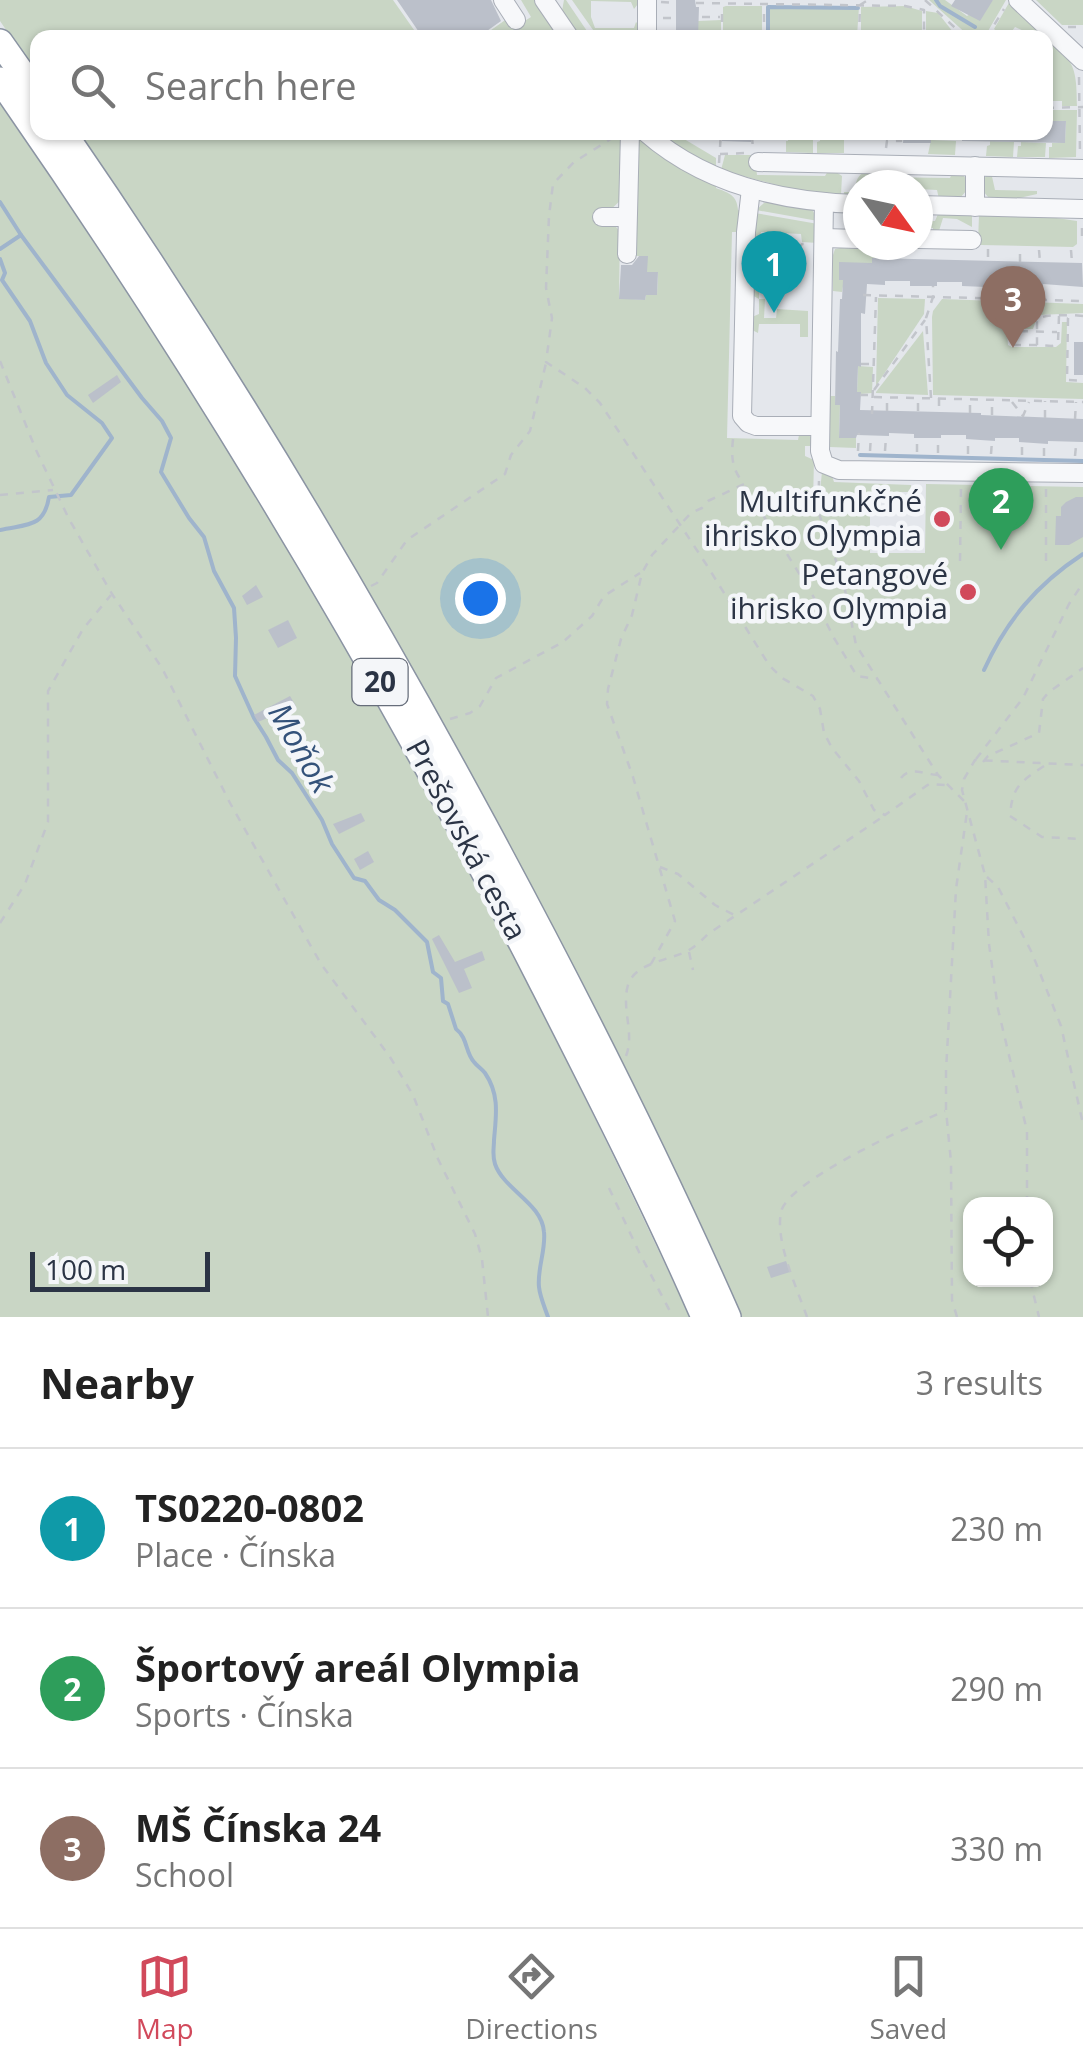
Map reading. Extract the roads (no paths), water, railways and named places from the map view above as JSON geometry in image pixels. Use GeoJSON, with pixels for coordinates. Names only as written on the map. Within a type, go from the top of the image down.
{"type":"FeatureCollection","features":[{"type":"Feature","properties":{"kind":"highway"},"geometry":{"type":"LineString","coordinates":[[0,42],[30,85]]}},
{"type":"Feature","properties":{"kind":"highway","name":"Prešovská cesta"},"geometry":{"type":"LineString","coordinates":[[0,80],[30,123]]}},
{"type":"Feature","properties":{"kind":"highway","name":"Prešovská cesta"},"geometry":{"type":"LineString","coordinates":[[42,140],[178,346],[379,680],[575,1047],[704,1317]]}},
{"type":"Feature","properties":{"kind":"highway","name":"Prešovská cesta"},"geometry":{"type":"LineString","coordinates":[[68,140],[252,424],[430,724],[579,1006],[728,1317]]}},
{"type":"Feature","properties":{"kind":"street"},"geometry":{"type":"LineString","coordinates":[[502,0],[516,20]]}},
{"type":"Feature","properties":{"kind":"street"},"geometry":{"type":"LineString","coordinates":[[544,0],[565,30]]}},
{"type":"Feature","properties":{"kind":"street"},"geometry":{"type":"LineString","coordinates":[[1018,0],[1050,30]]}},
{"type":"Feature","properties":{"kind":"street"},"geometry":{"type":"LineString","coordinates":[[647,30],[652,1]]}},
{"type":"Feature","properties":{"kind":"street"},"geometry":{"type":"LineString","coordinates":[[1053,33],[1083,61]]}},
{"type":"Feature","properties":{"kind":"street"},"geometry":{"type":"LineString","coordinates":[[626,140],[627,254]]}},
{"type":"Feature","properties":{"kind":"street"},"geometry":{"type":"LineString","coordinates":[[654,140],[695,168],[751,189],[843,203]]}},
{"type":"Feature","properties":{"kind":"street"},"geometry":{"type":"LineString","coordinates":[[756,156],[1083,168]]}},
{"type":"Feature","properties":{"kind":"street"},"geometry":{"type":"LineString","coordinates":[[974,206],[975,166]]}},
{"type":"Feature","properties":{"kind":"street"},"geometry":{"type":"LineString","coordinates":[[751,189],[746,232],[742,416],[756,426],[820,426]]}},
{"type":"Feature","properties":{"kind":"street"},"geometry":{"type":"LineString","coordinates":[[824,202],[822,460],[839,470],[1079,465]]}},
{"type":"Feature","properties":{"kind":"street"},"geometry":{"type":"LineString","coordinates":[[933,205],[1083,209]]}},
{"type":"Feature","properties":{"kind":"street"},"geometry":{"type":"LineString","coordinates":[[602,217],[628,217]]}},
{"type":"Feature","properties":{"kind":"street"},"geometry":{"type":"LineString","coordinates":[[824,238],[843,239]]}},
{"type":"Feature","properties":{"kind":"street"},"geometry":{"type":"LineString","coordinates":[[933,241],[980,245]]}},
{"type":"Feature","properties":{"kind":"waterway"},"geometry":{"type":"LineString","coordinates":[[936,0],[975,27]]}},
{"type":"Feature","properties":{"kind":"waterway"},"geometry":{"type":"LineString","coordinates":[[768,30],[768,7],[858,8]]}},
{"type":"Feature","properties":{"kind":"waterway","name":"Moňok"},"geometry":{"type":"LineString","coordinates":[[0,202],[171,438],[161,472],[204,537],[214,571],[234,608],[235,676],[278,760],[292,773],[354,878],[365,881],[379,900],[395,910],[427,942],[433,972],[441,978],[443,1001],[448,1004],[471,1058],[493,1089],[495,1164],[542,1222],[539,1287],[548,1317]]}},
{"type":"Feature","properties":{"kind":"waterway"},"geometry":{"type":"LineString","coordinates":[[0,249],[21,235]]}},
{"type":"Feature","properties":{"kind":"waterway"},"geometry":{"type":"LineString","coordinates":[[0,259],[5,273],[2,280],[30,321],[46,363],[67,395],[102,423],[112,438],[71,495],[49,497],[43,514],[33,523],[0,530]]}},
{"type":"Feature","properties":{"kind":"waterway"},"geometry":{"type":"LineString","coordinates":[[860,455],[1083,461]]}},
{"type":"Feature","properties":{"kind":"waterway"},"geometry":{"type":"LineString","coordinates":[[984,670],[1002,635],[1024,605],[1083,554]]}},
{"type":"Feature","properties":{"kind":"place","name":"TS0220-0802"},"geometry":{"type":"Point","coordinates":[774,313]}},
{"type":"Feature","properties":{"kind":"place","name":"MŠ Čínska 24"},"geometry":{"type":"Point","coordinates":[1013,348]}},
{"type":"Feature","properties":{"kind":"place","name":"Multifunkčné ihrisko Olympia"},"geometry":{"type":"Point","coordinates":[942,519]}},
{"type":"Feature","properties":{"kind":"place","name":"Športový areál Olympia"},"geometry":{"type":"Point","coordinates":[1001,550]}},
{"type":"Feature","properties":{"kind":"place","name":"Petangové ihrisko Olympia"},"geometry":{"type":"Point","coordinates":[968,592]}}]}
